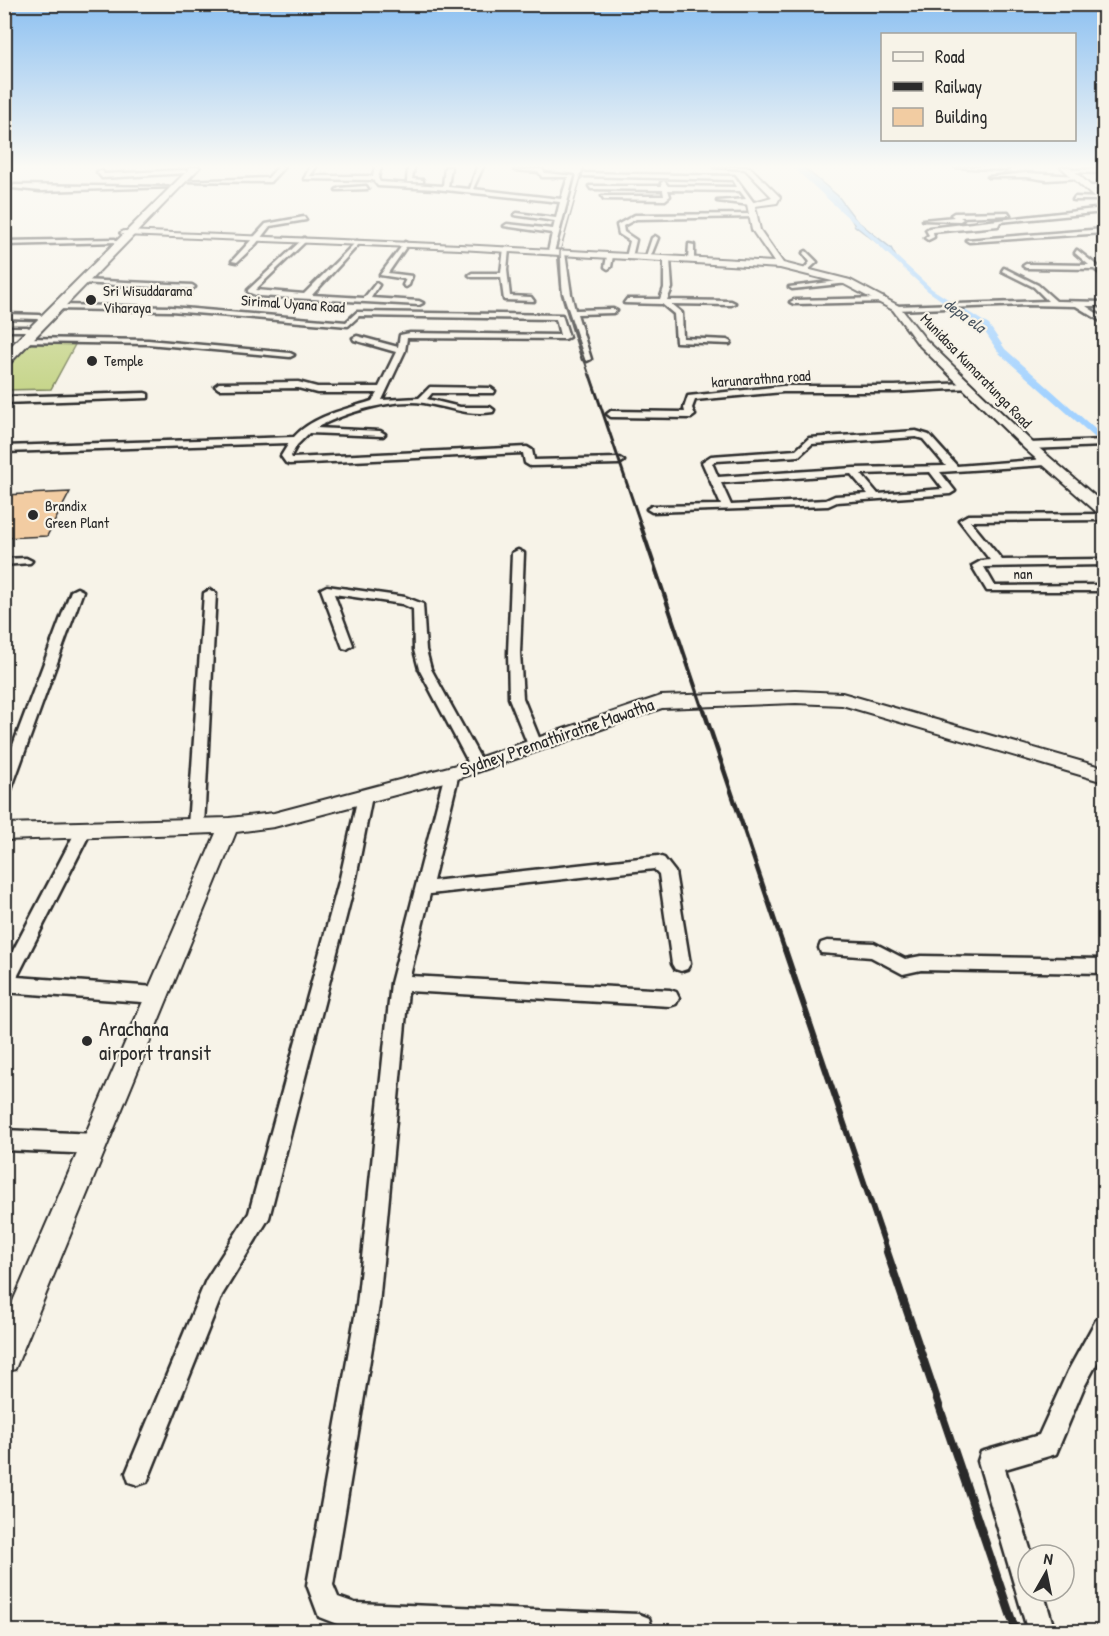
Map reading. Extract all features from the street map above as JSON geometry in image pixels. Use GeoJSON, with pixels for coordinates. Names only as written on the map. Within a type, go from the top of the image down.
{"type":"FeatureCollection","features":[{"type":"Feature","properties":{"kind":"highway"},"geometry":{"type":"LineString","coordinates":[[4,361],[39,317],[115,243]]}},
{"type":"Feature","properties":{"kind":"highway"},"geometry":{"type":"LineString","coordinates":[[4,351],[57,307],[116,243]]}},
{"type":"Feature","properties":{"kind":"street"},"geometry":{"type":"LineString","coordinates":[[235,261],[252,243]]}},
{"type":"Feature","properties":{"kind":"street"},"geometry":{"type":"LineString","coordinates":[[300,243],[250,291],[258,294],[418,303]]}},
{"type":"Feature","properties":{"kind":"street"},"geometry":{"type":"LineString","coordinates":[[306,297],[357,243]]}},
{"type":"Feature","properties":{"kind":"street","name":"Munidasa Kumaratunga Road"},"geometry":{"type":"LineString","coordinates":[[374,243],[780,265],[848,282],[896,308],[922,342],[1046,462],[1104,511]]}},
{"type":"Feature","properties":{"kind":"street"},"geometry":{"type":"LineString","coordinates":[[551,252],[553,243]]}},
{"type":"Feature","properties":{"kind":"street"},"geometry":{"type":"LineString","coordinates":[[629,257],[632,243]]}},
{"type":"Feature","properties":{"kind":"street"},"geometry":{"type":"LineString","coordinates":[[647,258],[653,243]]}},
{"type":"Feature","properties":{"kind":"street"},"geometry":{"type":"LineString","coordinates":[[765,243],[780,265]]}},
{"type":"Feature","properties":{"kind":"street"},"geometry":{"type":"LineString","coordinates":[[999,246],[1032,243]]}},
{"type":"Feature","properties":{"kind":"street"},"geometry":{"type":"LineString","coordinates":[[405,244],[383,275],[410,277],[406,285]]}},
{"type":"Feature","properties":{"kind":"street"},"geometry":{"type":"LineString","coordinates":[[691,245],[691,260]]}},
{"type":"Feature","properties":{"kind":"street"},"geometry":{"type":"LineString","coordinates":[[506,249],[504,274],[507,298],[531,299]]}},
{"type":"Feature","properties":{"kind":"street"},"geometry":{"type":"LineString","coordinates":[[1077,252],[1104,274]]}},
{"type":"Feature","properties":{"kind":"street"},"geometry":{"type":"LineString","coordinates":[[562,253],[572,312],[587,359]]}},
{"type":"Feature","properties":{"kind":"street"},"geometry":{"type":"LineString","coordinates":[[806,253],[814,262],[806,270]]}},
{"type":"Feature","properties":{"kind":"street"},"geometry":{"type":"LineString","coordinates":[[608,267],[610,256]]}},
{"type":"Feature","properties":{"kind":"street"},"geometry":{"type":"LineString","coordinates":[[663,301],[666,292],[667,259]]}},
{"type":"Feature","properties":{"kind":"street"},"geometry":{"type":"LineString","coordinates":[[1026,266],[1094,267]]}},
{"type":"Feature","properties":{"kind":"street"},"geometry":{"type":"LineString","coordinates":[[1004,270],[1036,286],[1055,304]]}},
{"type":"Feature","properties":{"kind":"street"},"geometry":{"type":"LineString","coordinates":[[472,275],[504,274]]}},
{"type":"Feature","properties":{"kind":"street"},"geometry":{"type":"LineString","coordinates":[[82,282],[192,286]]}},
{"type":"Feature","properties":{"kind":"street"},"geometry":{"type":"LineString","coordinates":[[792,287],[848,282]]}},
{"type":"Feature","properties":{"kind":"street"},"geometry":{"type":"LineString","coordinates":[[366,300],[376,285]]}},
{"type":"Feature","properties":{"kind":"street"},"geometry":{"type":"LineString","coordinates":[[795,302],[884,300]]}},
{"type":"Feature","properties":{"kind":"street"},"geometry":{"type":"LineString","coordinates":[[627,301],[731,303]]}},
{"type":"Feature","properties":{"kind":"street"},"geometry":{"type":"LineString","coordinates":[[663,301],[678,313],[679,340],[727,342]]}},
{"type":"Feature","properties":{"kind":"street"},"geometry":{"type":"LineString","coordinates":[[1078,304],[1104,321]]}},
{"type":"Feature","properties":{"kind":"street"},"geometry":{"type":"LineString","coordinates":[[896,308],[958,305],[1104,304]]}},
{"type":"Feature","properties":{"kind":"street","name":"Sirimal Uyana Road"},"geometry":{"type":"LineString","coordinates":[[57,307],[171,309],[348,324],[357,314],[559,317],[565,337],[410,335],[403,337],[401,351]]}},
{"type":"Feature","properties":{"kind":"street"},"geometry":{"type":"LineString","coordinates":[[572,312],[613,311]]}},
{"type":"Feature","properties":{"kind":"street"},"geometry":{"type":"LineString","coordinates":[[4,316],[39,317]]}},
{"type":"Feature","properties":{"kind":"street"},"geometry":{"type":"LineString","coordinates":[[4,329],[26,334],[291,355]]}},
{"type":"Feature","properties":{"kind":"street"},"geometry":{"type":"LineString","coordinates":[[357,338],[401,351],[376,403]]}},
{"type":"Feature","properties":{"kind":"street"},"geometry":{"type":"LineString","coordinates":[[219,386],[298,385],[317,390],[381,390]]}},
{"type":"Feature","properties":{"kind":"street","name":"karunarathna road"},"geometry":{"type":"LineString","coordinates":[[611,414],[691,415],[688,408],[691,398],[756,390],[968,386]]}},
{"type":"Feature","properties":{"kind":"street"},"geometry":{"type":"LineString","coordinates":[[422,400],[429,390],[491,391]]}},
{"type":"Feature","properties":{"kind":"street"},"geometry":{"type":"LineString","coordinates":[[4,400],[145,396]]}},
{"type":"Feature","properties":{"kind":"street"},"geometry":{"type":"LineString","coordinates":[[490,410],[460,410],[422,400],[376,403],[340,414],[304,430],[293,440],[285,456],[289,461],[527,450],[530,463],[619,461]]}},
{"type":"Feature","properties":{"kind":"street"},"geometry":{"type":"LineString","coordinates":[[304,430],[380,434]]}},
{"type":"Feature","properties":{"kind":"street"},"geometry":{"type":"LineString","coordinates":[[727,508],[707,462],[710,459],[799,453],[810,441],[916,434],[926,437],[954,469]]}},
{"type":"Feature","properties":{"kind":"street"},"geometry":{"type":"LineString","coordinates":[[4,449],[293,440]]}},
{"type":"Feature","properties":{"kind":"street"},"geometry":{"type":"LineString","coordinates":[[1029,446],[1100,444]]}},
{"type":"Feature","properties":{"kind":"street"},"geometry":{"type":"LineString","coordinates":[[715,480],[854,471],[954,469],[1046,462]]}},
{"type":"Feature","properties":{"kind":"street"},"geometry":{"type":"LineString","coordinates":[[652,509],[828,503],[835,499],[950,491],[932,469]]}},
{"type":"Feature","properties":{"kind":"street"},"geometry":{"type":"LineString","coordinates":[[854,471],[875,497]]}},
{"type":"Feature","properties":{"kind":"street"},"geometry":{"type":"LineString","coordinates":[[1104,517],[968,518],[964,520],[999,563],[1104,561]]}},
{"type":"Feature","properties":{"kind":"street"},"geometry":{"type":"LineString","coordinates":[[518,553],[514,653],[516,698],[535,745]]}},
{"type":"Feature","properties":{"kind":"street"},"geometry":{"type":"LineString","coordinates":[[4,562],[26,561]]}},
{"type":"Feature","properties":{"kind":"street","name":"nan"},"geometry":{"type":"LineString","coordinates":[[999,563],[986,563],[978,566],[992,590],[1104,588]]}},
{"type":"Feature","properties":{"kind":"street"},"geometry":{"type":"LineString","coordinates":[[347,645],[327,589],[405,601],[419,607],[420,650],[425,669],[477,765]]}},
{"type":"Feature","properties":{"kind":"street"},"geometry":{"type":"LineString","coordinates":[[4,790],[77,591]]}},
{"type":"Feature","properties":{"kind":"street"},"geometry":{"type":"LineString","coordinates":[[196,826],[210,593]]}},
{"type":"Feature","properties":{"kind":"street","name":"Sydney Premathiratne Mawatha"},"geometry":{"type":"LineString","coordinates":[[4,832],[229,825],[274,820],[452,773],[661,702],[807,697],[842,699],[938,725],[1104,776]]}},
{"type":"Feature","properties":{"kind":"street"},"geometry":{"type":"LineString","coordinates":[[452,773],[400,983],[368,1305],[320,1585],[329,1607],[355,1617],[639,1628],[639,1632]]}},
{"type":"Feature","properties":{"kind":"street"},"geometry":{"type":"LineString","coordinates":[[138,1473],[214,1288],[258,1218],[348,878],[365,796]]}},
{"type":"Feature","properties":{"kind":"street"},"geometry":{"type":"LineString","coordinates":[[5,1356],[229,825]]}},
{"type":"Feature","properties":{"kind":"street"},"geometry":{"type":"LineString","coordinates":[[84,829],[5,984],[156,995]]}},
{"type":"Feature","properties":{"kind":"street"},"geometry":{"type":"LineString","coordinates":[[425,888],[658,862],[667,872],[681,964]]}},
{"type":"Feature","properties":{"kind":"street"},"geometry":{"type":"LineString","coordinates":[[827,948],[874,950],[903,967],[921,963],[1104,966]]}},
{"type":"Feature","properties":{"kind":"street"},"geometry":{"type":"LineString","coordinates":[[400,983],[670,998]]}},
{"type":"Feature","properties":{"kind":"street"},"geometry":{"type":"LineString","coordinates":[[4,1140],[96,1144]]}},
{"type":"Feature","properties":{"kind":"street"},"geometry":{"type":"LineString","coordinates":[[1016,1546],[990,1461],[1047,1445],[1076,1379],[1104,1328]]}},
{"type":"Feature","properties":{"kind":"street"},"geometry":{"type":"LineString","coordinates":[[1034,1603],[1042,1632]]}},
{"type":"Feature","properties":{"kind":"green space"},"geometry":{"type":"Polygon","coordinates":[[[77,341],[51,389],[5,390],[4,370],[32,342],[77,341]]]}},
{"type":"Feature","properties":{"kind":"water"},"geometry":{"type":"Polygon","coordinates":[[[878,243],[885,243],[896,257],[878,243]]]}},
{"type":"Feature","properties":{"kind":"building","name":"Brandix Green Plant"},"geometry":{"type":"Polygon","coordinates":[[[70,492],[47,536],[4,538],[4,495],[70,492]]]}},
{"type":"Feature","properties":{"kind":"waterway","name":"depa ela"},"geometry":{"type":"LineString","coordinates":[[879,243],[930,290],[986,327],[1002,351],[1104,441]]}},
{"type":"Feature","properties":{"kind":"railway"},"geometry":{"type":"LineString","coordinates":[[560,258],[562,243]]}},
{"type":"Feature","properties":{"kind":"railway"},"geometry":{"type":"LineString","coordinates":[[560,258],[561,290],[590,377]]}},
{"type":"Feature","properties":{"kind":"railway"},"geometry":{"type":"LineString","coordinates":[[590,375],[641,525]]}},
{"type":"Feature","properties":{"kind":"railway"},"geometry":{"type":"LineString","coordinates":[[640,523],[704,713]]}},
{"type":"Feature","properties":{"kind":"railway"},"geometry":{"type":"LineString","coordinates":[[704,711],[785,951]]}},
{"type":"Feature","properties":{"kind":"railway"},"geometry":{"type":"LineString","coordinates":[[785,950],[888,1253]]}},
{"type":"Feature","properties":{"kind":"railway"},"geometry":{"type":"LineString","coordinates":[[887,1252],[1016,1632]]}},
{"type":"Feature","properties":{"kind":"place","name":"Sri Wisuddarama Viharaya"},"geometry":{"type":"Point","coordinates":[91,300]}},
{"type":"Feature","properties":{"kind":"place","name":"Temple"},"geometry":{"type":"Point","coordinates":[92,361]}},
{"type":"Feature","properties":{"kind":"place","name":"Brandix Green Plant"},"geometry":{"type":"Point","coordinates":[33,515]}},
{"type":"Feature","properties":{"kind":"place","name":"Arachana airport transit"},"geometry":{"type":"Point","coordinates":[87,1041]}}]}
